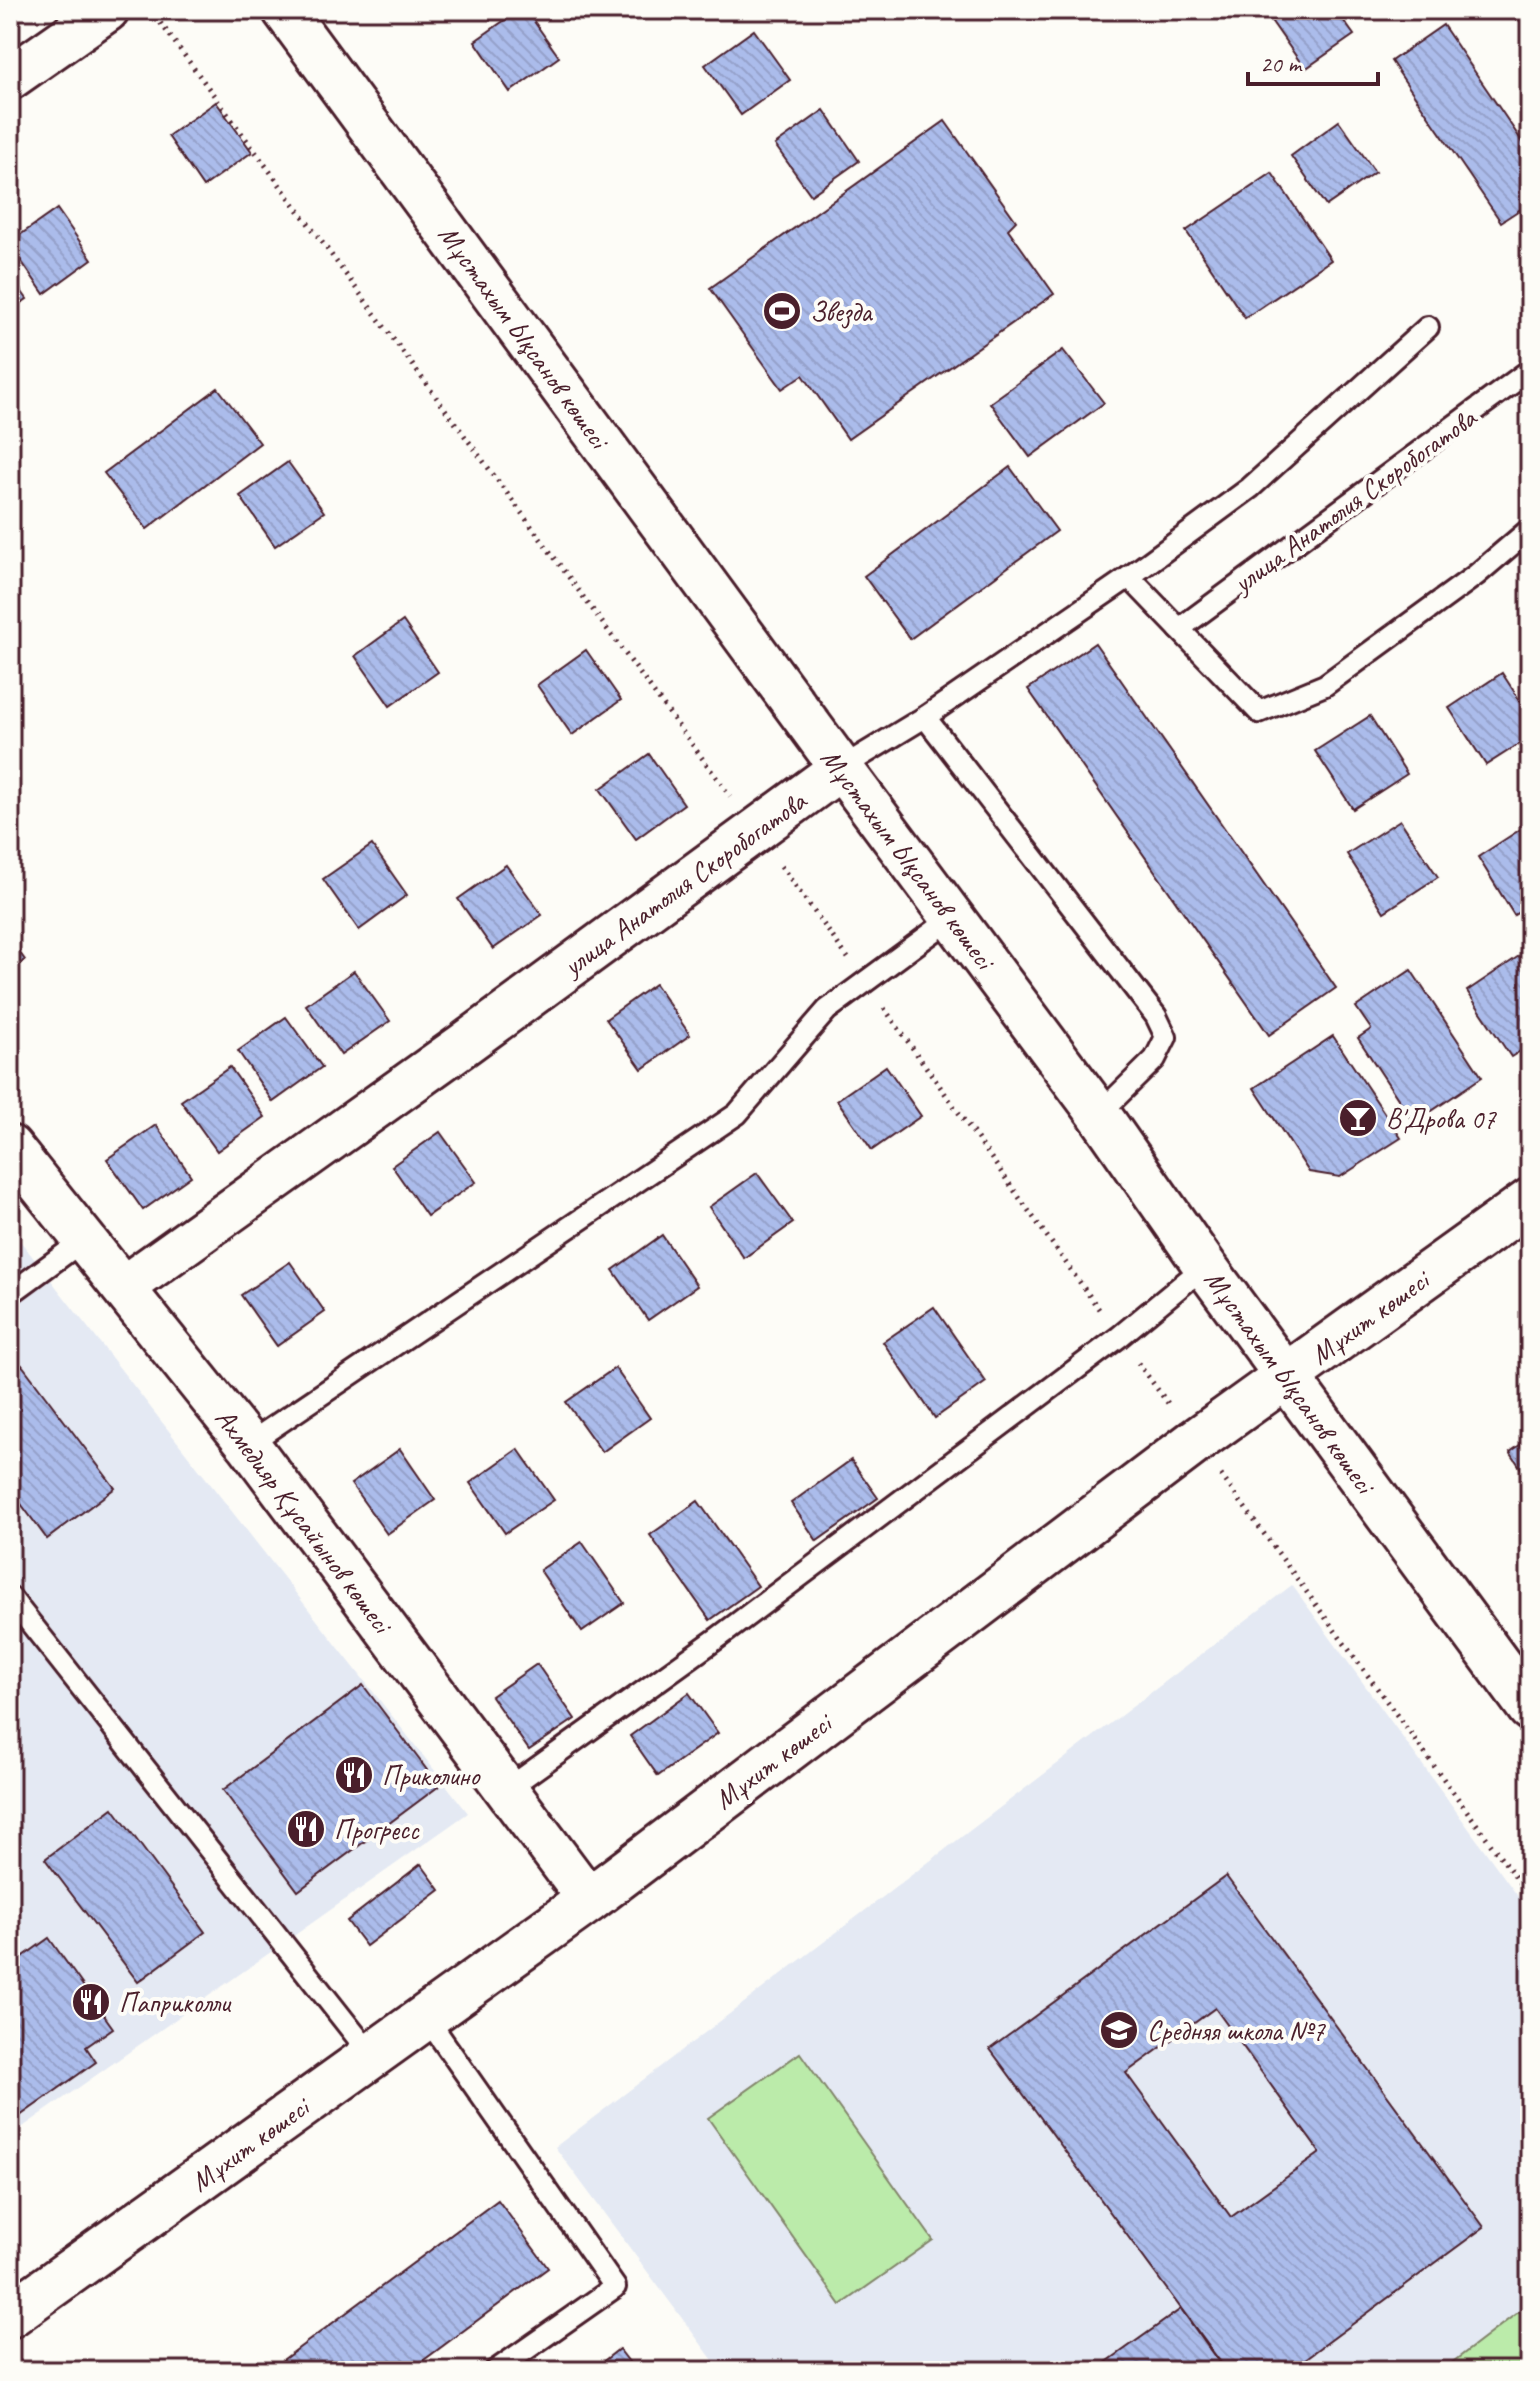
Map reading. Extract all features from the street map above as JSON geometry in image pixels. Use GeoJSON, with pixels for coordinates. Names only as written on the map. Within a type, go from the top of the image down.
{"type":"FeatureCollection","features":[{"type":"Feature","properties":{"kind":"street"},"geometry":{"type":"LineString","coordinates":[[10,78],[107,10]]}},
{"type":"Feature","properties":{"kind":"street","name":"Мұстахым Ықсанов көшесі"},"geometry":{"type":"LineString","coordinates":[[284,10],[1099,1114],[1205,1266],[1530,1708]]}},
{"type":"Feature","properties":{"kind":"street","name":"улица Анатолия Скоробогатова"},"geometry":{"type":"LineString","coordinates":[[124,1287],[463,1045],[841,768]]}},
{"type":"Feature","properties":{"kind":"street","name":"Ахмедияр Құсайынов көшесі"},"geometry":{"type":"LineString","coordinates":[[10,1147],[248,1444],[589,1900]]}},
{"type":"Feature","properties":{"kind":"street","name":"Мұхит көшесі"},"geometry":{"type":"LineString","coordinates":[[10,2315],[589,1900],[1196,1441],[1530,1201]]}},
{"type":"Feature","properties":{"kind":"lane","name":"улица Анатолия Скоробогатова"},"geometry":{"type":"LineString","coordinates":[[841,768],[925,717],[1129,577],[1250,488],[1428,327]]}},
{"type":"Feature","properties":{"kind":"lane","name":"улица Анатолия Скоробогатова"},"geometry":{"type":"LineString","coordinates":[[1179,629],[1530,370]]}},
{"type":"Feature","properties":{"kind":"lane"},"geometry":{"type":"LineString","coordinates":[[1129,577],[1259,712],[1325,685],[1476,575],[1530,529]]}},
{"type":"Feature","properties":{"kind":"lane"},"geometry":{"type":"LineString","coordinates":[[925,717],[1156,1016],[1166,1037],[1155,1059],[1099,1114]]}},
{"type":"Feature","properties":{"kind":"lane"},"geometry":{"type":"LineString","coordinates":[[248,1444],[737,1114],[827,1010],[952,918]]}},
{"type":"Feature","properties":{"kind":"lane"},"geometry":{"type":"LineString","coordinates":[[10,1294],[85,1239]]}},
{"type":"Feature","properties":{"kind":"lane"},"geometry":{"type":"LineString","coordinates":[[506,1790],[719,1637],[1119,1337],[1205,1266]]}},
{"type":"Feature","properties":{"kind":"lane"},"geometry":{"type":"LineString","coordinates":[[10,1597],[372,2056]]}},
{"type":"Feature","properties":{"kind":"lane"},"geometry":{"type":"LineString","coordinates":[[426,2017],[615,2287],[495,2371]]}},
{"type":"Feature","properties":{"kind":"path"},"geometry":{"type":"LineString","coordinates":[[151,10],[756,831],[1119,1337],[1530,1897]]}},
{"type":"Feature","properties":{"kind":"shaded area"},"geometry":{"type":"Polygon","coordinates":[[[10,1228],[468,1813],[10,2136],[10,1228]]]}},
{"type":"Feature","properties":{"kind":"shaded area","name":"Средняя школа №7"},"geometry":{"type":"Polygon","coordinates":[[[1292,1585],[1530,1913],[1530,2371],[721,2371],[555,2147],[1292,1585]]]}},
{"type":"Feature","properties":{"kind":"green space"},"geometry":{"type":"Polygon","coordinates":[[[800,2053],[933,2240],[841,2305],[708,2118],[800,2053]]]}},
{"type":"Feature","properties":{"kind":"green space"},"geometry":{"type":"Polygon","coordinates":[[[1525,2307],[1530,2313],[1530,2371],[1441,2371],[1525,2307]]]}},
{"type":"Feature","properties":{"kind":"building"},"geometry":{"type":"Polygon","coordinates":[[[519,10],[526,10],[559,57],[510,92],[475,41],[519,10]]]}},
{"type":"Feature","properties":{"kind":"building"},"geometry":{"type":"Polygon","coordinates":[[[1282,10],[1336,10],[1354,35],[1305,69],[1270,19],[1282,10]]]}},
{"type":"Feature","properties":{"kind":"building"},"geometry":{"type":"Polygon","coordinates":[[[1443,25],[1530,153],[1530,203],[1501,222],[1391,61],[1443,25]]]}},
{"type":"Feature","properties":{"kind":"building"},"geometry":{"type":"Polygon","coordinates":[[[754,30],[790,80],[741,115],[705,65],[754,30]]]}},
{"type":"Feature","properties":{"kind":"building"},"geometry":{"type":"Polygon","coordinates":[[[216,102],[252,152],[203,187],[168,136],[216,102]]]}},
{"type":"Feature","properties":{"kind":"building"},"geometry":{"type":"Polygon","coordinates":[[[824,110],[859,161],[811,195],[775,145],[824,110]]]}},
{"type":"Feature","properties":{"kind":"building"},"geometry":{"type":"Polygon","coordinates":[[[945,121],[1016,221],[1008,229],[1054,294],[848,439],[803,375],[782,389],[710,288],[945,121]]]}},
{"type":"Feature","properties":{"kind":"building"},"geometry":{"type":"Polygon","coordinates":[[[1339,121],[1375,172],[1326,206],[1291,156],[1339,121]]]}},
{"type":"Feature","properties":{"kind":"building"},"geometry":{"type":"Polygon","coordinates":[[[1272,173],[1331,260],[1245,318],[1186,231],[1272,173]]]}},
{"type":"Feature","properties":{"kind":"building"},"geometry":{"type":"Polygon","coordinates":[[[57,209],[92,259],[44,294],[10,242],[57,209]]]}},
{"type":"Feature","properties":{"kind":"building"},"geometry":{"type":"Polygon","coordinates":[[[10,275],[27,299],[10,311],[10,275]]]}},
{"type":"Feature","properties":{"kind":"building"},"geometry":{"type":"Polygon","coordinates":[[[1063,350],[1104,403],[1030,457],[990,403],[1063,350]]]}},
{"type":"Feature","properties":{"kind":"building"},"geometry":{"type":"Polygon","coordinates":[[[218,388],[260,443],[147,529],[104,473],[218,388]]]}},
{"type":"Feature","properties":{"kind":"building"},"geometry":{"type":"Polygon","coordinates":[[[288,462],[324,512],[275,546],[240,496],[288,462]]]}},
{"type":"Feature","properties":{"kind":"building"},"geometry":{"type":"Polygon","coordinates":[[[1010,467],[1057,531],[910,639],[864,576],[1010,467]]]}},
{"type":"Feature","properties":{"kind":"building"},"geometry":{"type":"Polygon","coordinates":[[[403,621],[438,672],[390,706],[355,656],[403,621]]]}},
{"type":"Feature","properties":{"kind":"building"},"geometry":{"type":"Polygon","coordinates":[[[1095,643],[1336,988],[1269,1035],[1028,689],[1095,643]]]}},
{"type":"Feature","properties":{"kind":"building"},"geometry":{"type":"Polygon","coordinates":[[[586,650],[621,700],[572,735],[537,685],[586,650]]]}},
{"type":"Feature","properties":{"kind":"building"},"geometry":{"type":"Polygon","coordinates":[[[1502,673],[1530,716],[1530,737],[1486,765],[1449,708],[1502,673]]]}},
{"type":"Feature","properties":{"kind":"building"},"geometry":{"type":"Polygon","coordinates":[[[1370,716],[1407,774],[1353,809],[1315,751],[1370,716]]]}},
{"type":"Feature","properties":{"kind":"building"},"geometry":{"type":"Polygon","coordinates":[[[649,754],[684,804],[636,839],[600,789],[649,754]]]}},
{"type":"Feature","properties":{"kind":"building"},"geometry":{"type":"Polygon","coordinates":[[[1400,820],[1438,877],[1384,912],[1347,854],[1400,820]]]}},
{"type":"Feature","properties":{"kind":"building"},"geometry":{"type":"Polygon","coordinates":[[[1530,823],[1530,905],[1514,915],[1478,857],[1530,823]]]}},
{"type":"Feature","properties":{"kind":"building"},"geometry":{"type":"Polygon","coordinates":[[[372,845],[407,895],[359,930],[323,879],[372,845]]]}},
{"type":"Feature","properties":{"kind":"building"},"geometry":{"type":"Polygon","coordinates":[[[506,865],[542,915],[493,949],[458,899],[506,865]]]}},
{"type":"Feature","properties":{"kind":"building"},"geometry":{"type":"Polygon","coordinates":[[[10,939],[25,960],[10,971],[10,939]]]}},
{"type":"Feature","properties":{"kind":"building"},"geometry":{"type":"Polygon","coordinates":[[[1528,950],[1530,1045],[1511,1057],[1467,991],[1528,950]]]}},
{"type":"Feature","properties":{"kind":"building"},"geometry":{"type":"Polygon","coordinates":[[[1411,970],[1482,1077],[1414,1123],[1358,1038],[1371,1029],[1356,1007],[1411,970]]]}},
{"type":"Feature","properties":{"kind":"building"},"geometry":{"type":"Polygon","coordinates":[[[354,971],[390,1021],[341,1055],[306,1005],[354,971]]]}},
{"type":"Feature","properties":{"kind":"building"},"geometry":{"type":"Polygon","coordinates":[[[655,984],[690,1035],[642,1069],[606,1019],[655,984]]]}},
{"type":"Feature","properties":{"kind":"building"},"geometry":{"type":"Polygon","coordinates":[[[286,1017],[322,1067],[273,1102],[238,1051],[286,1017]]]}},
{"type":"Feature","properties":{"kind":"building"},"geometry":{"type":"Polygon","coordinates":[[[1333,1036],[1401,1138],[1340,1177],[1309,1172],[1254,1088],[1333,1036]]]}},
{"type":"Feature","properties":{"kind":"building"},"geometry":{"type":"Polygon","coordinates":[[[886,1066],[921,1116],[872,1150],[837,1100],[886,1066]]]}},
{"type":"Feature","properties":{"kind":"building"},"geometry":{"type":"Polygon","coordinates":[[[230,1067],[265,1117],[217,1151],[181,1101],[230,1067]]]}},
{"type":"Feature","properties":{"kind":"building"},"geometry":{"type":"Polygon","coordinates":[[[156,1125],[191,1176],[143,1210],[107,1159],[156,1125]]]}},
{"type":"Feature","properties":{"kind":"building"},"geometry":{"type":"Polygon","coordinates":[[[440,1132],[476,1182],[427,1216],[392,1166],[440,1132]]]}},
{"type":"Feature","properties":{"kind":"building"},"geometry":{"type":"Polygon","coordinates":[[[757,1173],[793,1223],[744,1258],[709,1207],[757,1173]]]}},
{"type":"Feature","properties":{"kind":"building"},"geometry":{"type":"Polygon","coordinates":[[[662,1235],[697,1286],[648,1320],[613,1270],[662,1235]]]}},
{"type":"Feature","properties":{"kind":"building"},"geometry":{"type":"Polygon","coordinates":[[[290,1262],[325,1312],[277,1346],[241,1295],[290,1262]]]}},
{"type":"Feature","properties":{"kind":"building"},"geometry":{"type":"Polygon","coordinates":[[[934,1307],[986,1382],[935,1418],[883,1342],[934,1307]]]}},
{"type":"Feature","properties":{"kind":"building"},"geometry":{"type":"Polygon","coordinates":[[[22,1365],[115,1488],[47,1539],[10,1489],[10,1374],[22,1365]]]}},
{"type":"Feature","properties":{"kind":"building"},"geometry":{"type":"Polygon","coordinates":[[[615,1368],[650,1418],[602,1452],[566,1402],[615,1368]]]}},
{"type":"Feature","properties":{"kind":"building"},"geometry":{"type":"Polygon","coordinates":[[[1530,1438],[1530,1482],[1510,1452],[1530,1438]]]}},
{"type":"Feature","properties":{"kind":"building"},"geometry":{"type":"Polygon","coordinates":[[[400,1449],[435,1500],[387,1534],[351,1484],[400,1449]]]}},
{"type":"Feature","properties":{"kind":"building"},"geometry":{"type":"Polygon","coordinates":[[[518,1449],[554,1500],[505,1533],[470,1483],[518,1449]]]}},
{"type":"Feature","properties":{"kind":"building"},"geometry":{"type":"Polygon","coordinates":[[[851,1460],[878,1498],[817,1541],[791,1503],[851,1460]]]}},
{"type":"Feature","properties":{"kind":"building"},"geometry":{"type":"Polygon","coordinates":[[[698,1501],[758,1586],[710,1620],[650,1535],[698,1501]]]}},
{"type":"Feature","properties":{"kind":"building"},"geometry":{"type":"Polygon","coordinates":[[[582,1542],[624,1603],[582,1632],[540,1570],[582,1542]]]}},
{"type":"Feature","properties":{"kind":"building"},"geometry":{"type":"Polygon","coordinates":[[[537,1664],[575,1719],[529,1750],[491,1696],[537,1664]]]}},
{"type":"Feature","properties":{"kind":"building"},"geometry":{"type":"Polygon","coordinates":[[[363,1685],[439,1786],[298,1891],[223,1790],[363,1685]]]}},
{"type":"Feature","properties":{"kind":"building"},"geometry":{"type":"Polygon","coordinates":[[[689,1693],[718,1733],[658,1776],[630,1736],[689,1693]]]}},
{"type":"Feature","properties":{"kind":"building"},"geometry":{"type":"Polygon","coordinates":[[[113,1808],[205,1932],[138,1982],[45,1859],[113,1808]]]}},
{"type":"Feature","properties":{"kind":"building"},"geometry":{"type":"Polygon","coordinates":[[[421,1864],[440,1890],[366,1946],[347,1921],[421,1864]]]}},
{"type":"Feature","properties":{"kind":"building"},"geometry":{"type":"Polygon","coordinates":[[[1226,1876],[1484,2227],[1289,2371],[1227,2371],[990,2049],[1226,1876]],[[1215,2008],[1126,2073],[1231,2217],[1320,2153],[1215,2008]]]}},
{"type":"Feature","properties":{"kind":"building"},"geometry":{"type":"Polygon","coordinates":[[[49,1938],[113,2028],[86,2047],[96,2062],[10,2123],[10,1966],[49,1938]]]}},
{"type":"Feature","properties":{"kind":"building"},"geometry":{"type":"Polygon","coordinates":[[[498,2200],[548,2268],[409,2371],[268,2371],[498,2200]]]}},
{"type":"Feature","properties":{"kind":"building"},"geometry":{"type":"Polygon","coordinates":[[[1181,2309],[1225,2371],[1094,2371],[1181,2309]]]}},
{"type":"Feature","properties":{"kind":"building"},"geometry":{"type":"Polygon","coordinates":[[[619,2349],[636,2371],[591,2371],[619,2349]]]}},
{"type":"Feature","properties":{"kind":"place","name":"Звезда"},"geometry":{"type":"Point","coordinates":[782,311]}},
{"type":"Feature","properties":{"kind":"place","name":"В'Дрова 07"},"geometry":{"type":"Point","coordinates":[1358,1118]}},
{"type":"Feature","properties":{"kind":"place","name":"Приколино"},"geometry":{"type":"Point","coordinates":[354,1775]}},
{"type":"Feature","properties":{"kind":"place","name":"Прогресс"},"geometry":{"type":"Point","coordinates":[306,1829]}},
{"type":"Feature","properties":{"kind":"place","name":"Паприколли"},"geometry":{"type":"Point","coordinates":[91,2002]}},
{"type":"Feature","properties":{"kind":"place","name":"Средняя школа №7"},"geometry":{"type":"Point","coordinates":[1119,2030]}}]}
